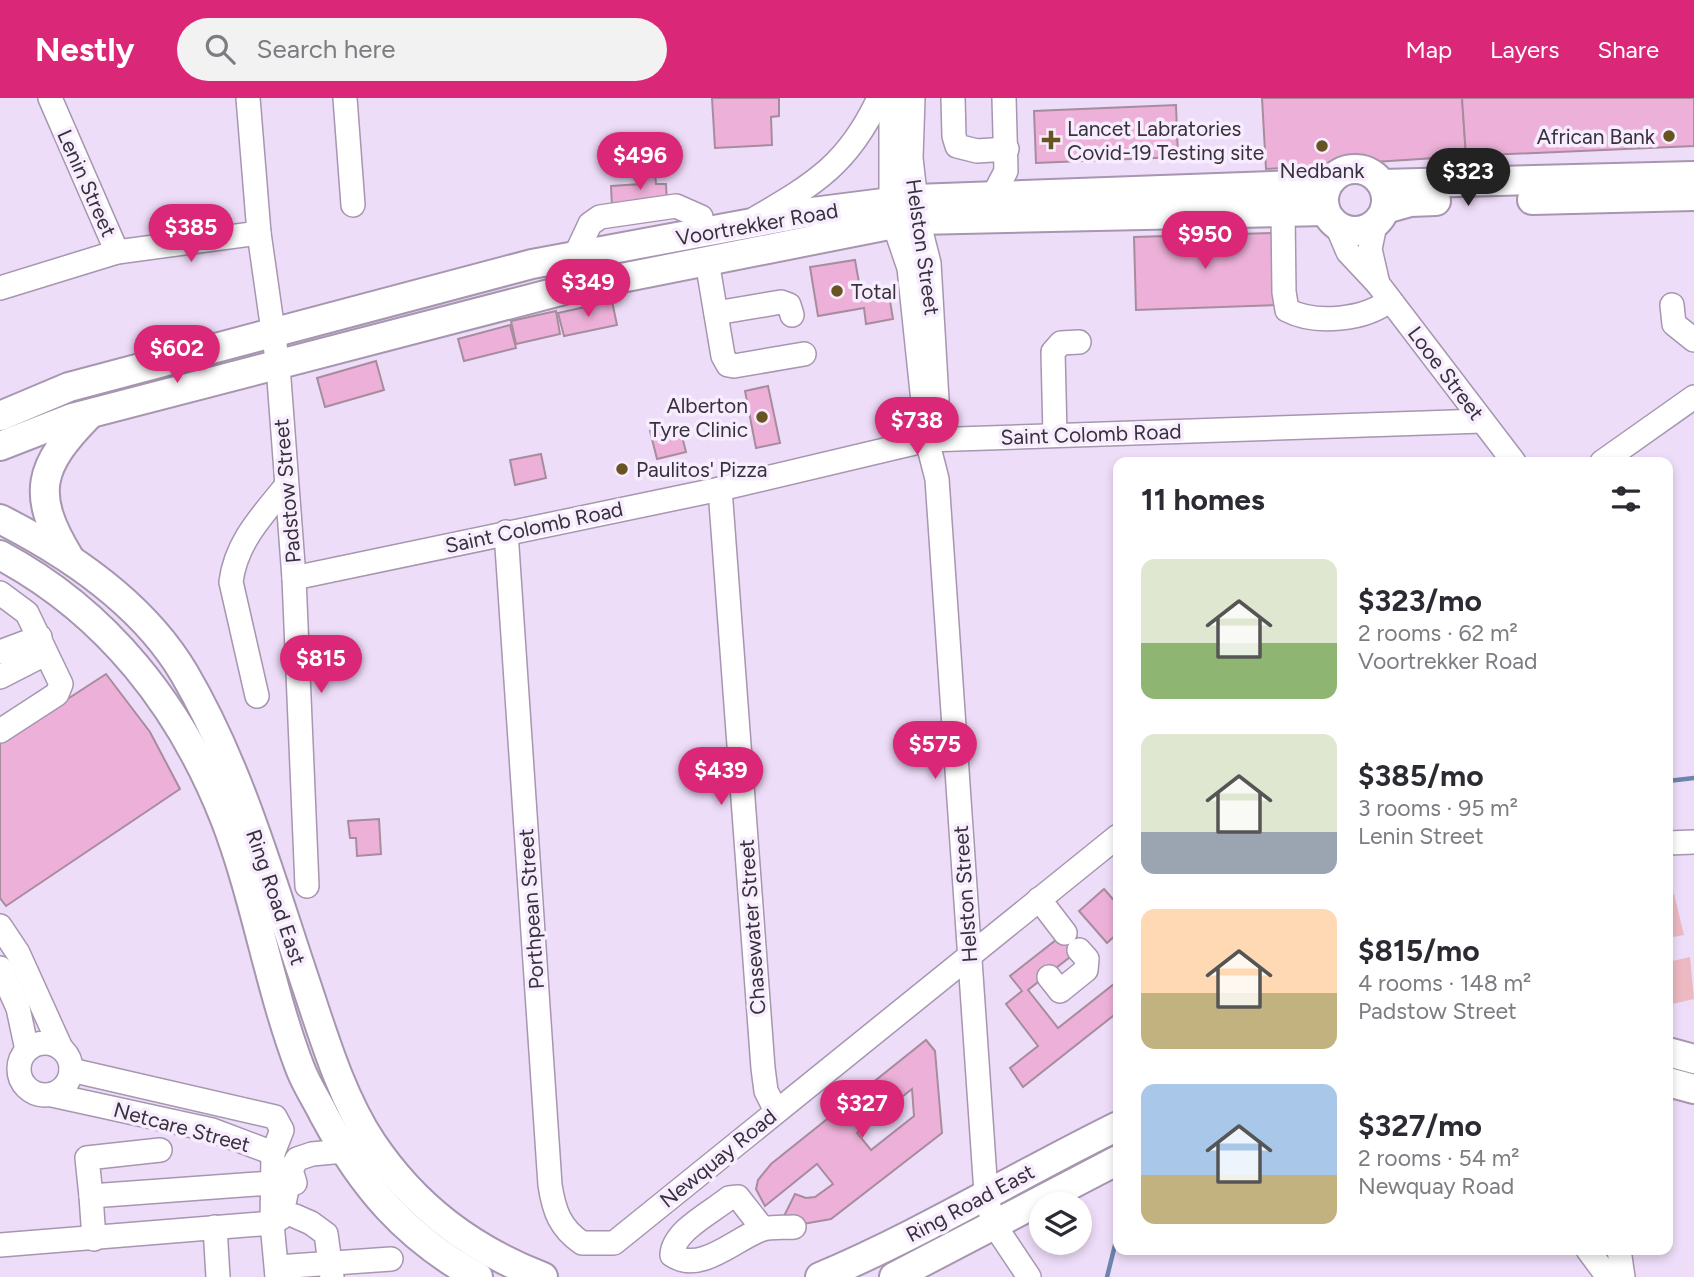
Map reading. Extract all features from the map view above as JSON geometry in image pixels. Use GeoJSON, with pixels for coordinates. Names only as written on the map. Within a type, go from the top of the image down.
{"type":"FeatureCollection","features":[{"type":"Feature","properties":{"kind":"main road","name":"Voortrekker Road"},"geometry":{"type":"LineString","coordinates":[[1330,207],[1339,173],[1355,168],[1371,172],[1381,206]]}},
{"type":"Feature","properties":{"kind":"main road","name":"Voortrekker Road"},"geometry":{"type":"LineString","coordinates":[[1381,206],[1694,176]]}},
{"type":"Feature","properties":{"kind":"main road","name":"Voortrekker Road"},"geometry":{"type":"LineString","coordinates":[[0,446],[90,413],[576,287],[707,261],[905,211],[993,196],[1330,207],[1350,232],[1363,231],[1381,206],[1427,201],[1694,196]]}},
{"type":"Feature","properties":{"kind":"main road","name":"Voortrekker Road"},"geometry":{"type":"LineString","coordinates":[[0,416],[68,387],[532,264],[805,213],[1283,212],[1330,207]]}},
{"type":"Feature","properties":{"kind":"main road"},"geometry":{"type":"LineString","coordinates":[[0,404],[68,387]]}},
{"type":"Feature","properties":{"kind":"main road"},"geometry":{"type":"LineString","coordinates":[[71,560],[51,523],[44,483],[58,446],[90,413]]}},
{"type":"Feature","properties":{"kind":"main road","name":"Ring Road East"},"geometry":{"type":"LineString","coordinates":[[0,519],[40,539],[71,560],[140,618],[183,671],[219,741],[300,1069],[344,1151],[383,1207],[448,1261],[478,1277]]}},
{"type":"Feature","properties":{"kind":"main road","name":"Ring Road East"},"geometry":{"type":"LineString","coordinates":[[0,555],[22,567],[92,617],[160,694],[197,758],[225,819],[245,843],[331,1059],[370,1140],[402,1183],[459,1236],[538,1276]]}},
{"type":"Feature","properties":{"kind":"main road"},"geometry":{"type":"LineString","coordinates":[[1673,1053],[1694,1059]]}},
{"type":"Feature","properties":{"kind":"main road"},"geometry":{"type":"LineString","coordinates":[[1673,1083],[1694,1089]]}},
{"type":"Feature","properties":{"kind":"main road","name":"Ring Road East"},"geometry":{"type":"LineString","coordinates":[[820,1277],[873,1255],[986,1192],[1113,1128]]}},
{"type":"Feature","properties":{"kind":"main road","name":"Ring Road East"},"geometry":{"type":"LineString","coordinates":[[894,1277],[1113,1162]]}},
{"type":"Feature","properties":{"kind":"street","name":"Lenin Street"},"geometry":{"type":"LineString","coordinates":[[50,98],[117,252],[259,233]]}},
{"type":"Feature","properties":{"kind":"street","name":"Padstow Street"},"geometry":{"type":"LineString","coordinates":[[248,98],[259,233],[278,366],[294,578],[307,886]]}},
{"type":"Feature","properties":{"kind":"street"},"geometry":{"type":"LineString","coordinates":[[345,98],[353,205]]}},
{"type":"Feature","properties":{"kind":"street"},"geometry":{"type":"LineString","coordinates":[[741,227],[800,194],[825,174],[863,133],[879,98]]}},
{"type":"Feature","properties":{"kind":"street","name":"Helston Street"},"geometry":{"type":"LineString","coordinates":[[891,98],[905,211],[929,263],[934,440],[986,1192],[993,1223],[1026,1274]]}},
{"type":"Feature","properties":{"kind":"street","name":"Helston Street"},"geometry":{"type":"LineString","coordinates":[[905,211],[911,158],[913,98]]}},
{"type":"Feature","properties":{"kind":"street"},"geometry":{"type":"LineString","coordinates":[[953,98],[954,136],[957,146],[977,151],[1007,149]]}},
{"type":"Feature","properties":{"kind":"street"},"geometry":{"type":"LineString","coordinates":[[993,196],[1006,172],[1004,98]]}},
{"type":"Feature","properties":{"kind":"street"},"geometry":{"type":"LineString","coordinates":[[575,256],[590,224],[600,217],[676,206],[701,218]]}},
{"type":"Feature","properties":{"kind":"street","name":"Looe Street"},"geometry":{"type":"LineString","coordinates":[[1381,206],[1370,249],[1384,292]]}},
{"type":"Feature","properties":{"kind":"street","name":"Looe Street"},"geometry":{"type":"LineString","coordinates":[[1330,207],[1348,252],[1384,292],[1510,457]]}},
{"type":"Feature","properties":{"kind":"street"},"geometry":{"type":"LineString","coordinates":[[1283,212],[1284,292],[1287,310],[1310,317],[1369,314],[1384,292]]}},
{"type":"Feature","properties":{"kind":"street"},"geometry":{"type":"LineString","coordinates":[[0,288],[117,252]]}},
{"type":"Feature","properties":{"kind":"street"},"geometry":{"type":"LineString","coordinates":[[707,261],[723,356],[728,365],[804,354]]}},
{"type":"Feature","properties":{"kind":"street"},"geometry":{"type":"LineString","coordinates":[[716,313],[781,302],[787,303],[792,315]]}},
{"type":"Feature","properties":{"kind":"street"},"geometry":{"type":"LineString","coordinates":[[1672,305],[1674,324],[1694,340]]}},
{"type":"Feature","properties":{"kind":"street"},"geometry":{"type":"LineString","coordinates":[[1055,435],[1053,352],[1061,343],[1079,342]]}},
{"type":"Feature","properties":{"kind":"street"},"geometry":{"type":"LineString","coordinates":[[1609,457],[1694,397]]}},
{"type":"Feature","properties":{"kind":"street","name":"Saint Colomb Road"},"geometry":{"type":"LineString","coordinates":[[294,578],[720,489],[934,440],[1482,421]]}},
{"type":"Feature","properties":{"kind":"street"},"geometry":{"type":"LineString","coordinates":[[257,696],[231,582],[233,567],[246,535],[286,486]]}},
{"type":"Feature","properties":{"kind":"street","name":"Chasewater Street"},"geometry":{"type":"LineString","coordinates":[[720,489],[763,1068],[766,1091],[775,1111]]}},
{"type":"Feature","properties":{"kind":"street","name":"Porthpean Street"},"geometry":{"type":"LineString","coordinates":[[506,532],[550,1185],[554,1211],[569,1234],[582,1243],[614,1243]]}},
{"type":"Feature","properties":{"kind":"street"},"geometry":{"type":"LineString","coordinates":[[0,593],[27,613],[61,684],[57,694],[0,732]]}},
{"type":"Feature","properties":{"kind":"street"},"geometry":{"type":"LineString","coordinates":[[0,652],[42,646]]}},
{"type":"Feature","properties":{"kind":"street"},"geometry":{"type":"LineString","coordinates":[[0,677],[42,646]]}},
{"type":"Feature","properties":{"kind":"street","name":"Newquay Road"},"geometry":{"type":"LineString","coordinates":[[614,1243],[1113,840]]}},
{"type":"Feature","properties":{"kind":"street"},"geometry":{"type":"LineString","coordinates":[[1673,843],[1694,842]]}},
{"type":"Feature","properties":{"kind":"street"},"geometry":{"type":"LineString","coordinates":[[1039,899],[1089,964],[1060,990]]}},
{"type":"Feature","properties":{"kind":"street"},"geometry":{"type":"LineString","coordinates":[[0,926],[18,953],[61,1048],[70,1061],[71,1070],[66,1085],[52,1095],[36,1094],[10,1080],[27,1050],[45,1042],[61,1048]]}},
{"type":"Feature","properties":{"kind":"street"},"geometry":{"type":"LineString","coordinates":[[0,968],[18,1008],[27,1050]]}},
{"type":"Feature","properties":{"kind":"street","name":"Netcare Street"},"geometry":{"type":"LineString","coordinates":[[52,1095],[212,1130],[272,1153],[282,1130],[275,1117],[71,1070]]}},
{"type":"Feature","properties":{"kind":"street"},"geometry":{"type":"LineString","coordinates":[[94,1239],[87,1158],[160,1150]]}},
{"type":"Feature","properties":{"kind":"street"},"geometry":{"type":"LineString","coordinates":[[273,1232],[286,1205],[291,1170],[297,1159],[312,1154],[344,1151]]}},
{"type":"Feature","properties":{"kind":"street"},"geometry":{"type":"LineString","coordinates":[[272,1153],[273,1232],[277,1272],[332,1270],[391,1259]]}},
{"type":"Feature","properties":{"kind":"street"},"geometry":{"type":"LineString","coordinates":[[0,1245],[215,1227],[288,1231],[295,1216],[297,1193],[291,1170]]}},
{"type":"Feature","properties":{"kind":"street"},"geometry":{"type":"LineString","coordinates":[[91,1196],[271,1183]]}},
{"type":"Feature","properties":{"kind":"street"},"geometry":{"type":"LineString","coordinates":[[763,1229],[738,1197],[729,1198],[681,1236],[673,1245],[672,1255],[680,1260],[703,1259],[763,1229],[794,1227]]}},
{"type":"Feature","properties":{"kind":"street"},"geometry":{"type":"LineString","coordinates":[[658,1206],[681,1236]]}},
{"type":"Feature","properties":{"kind":"street"},"geometry":{"type":"LineString","coordinates":[[295,1216],[312,1223],[326,1234],[332,1270]]}},
{"type":"Feature","properties":{"kind":"street"},"geometry":{"type":"LineString","coordinates":[[215,1227],[218,1277]]}},
{"type":"Feature","properties":{"kind":"street"},"geometry":{"type":"LineString","coordinates":[[1592,1255],[1608,1277]]}},
{"type":"Feature","properties":{"kind":"street"},"geometry":{"type":"LineString","coordinates":[[1620,1255],[1623,1277]]}},
{"type":"Feature","properties":{"kind":"shaded area"},"geometry":{"type":"Polygon","coordinates":[[[1673,894],[1684,935],[1673,937],[1673,894]]]}},
{"type":"Feature","properties":{"kind":"shaded area"},"geometry":{"type":"Polygon","coordinates":[[[1690,957],[1694,999],[1673,1004],[1673,961],[1690,957]]]}},
{"type":"Feature","properties":{"kind":"building"},"geometry":{"type":"Polygon","coordinates":[[[712,98],[779,98],[779,116],[771,117],[772,145],[715,148],[712,98]]]}},
{"type":"Feature","properties":{"kind":"building"},"geometry":{"type":"Polygon","coordinates":[[[1262,98],[1462,98],[1466,156],[1266,169],[1262,98]]]}},
{"type":"Feature","properties":{"kind":"building"},"geometry":{"type":"Polygon","coordinates":[[[1462,98],[1694,98],[1694,146],[1466,156],[1462,98]]]}},
{"type":"Feature","properties":{"kind":"building"},"geometry":{"type":"Polygon","coordinates":[[[1176,105],[1178,157],[1036,163],[1034,111],[1176,105]]]}},
{"type":"Feature","properties":{"kind":"building"},"geometry":{"type":"Polygon","coordinates":[[[655,173],[656,184],[666,184],[667,202],[612,206],[611,186],[641,184],[641,175],[655,173]]]}},
{"type":"Feature","properties":{"kind":"building"},"geometry":{"type":"Polygon","coordinates":[[[1275,233],[1277,305],[1136,310],[1134,237],[1275,233]]]}},
{"type":"Feature","properties":{"kind":"building","name":"Total"},"geometry":{"type":"Polygon","coordinates":[[[855,260],[861,294],[888,289],[893,319],[866,324],[864,308],[818,316],[810,267],[855,260]]]}},
{"type":"Feature","properties":{"kind":"building"},"geometry":{"type":"Polygon","coordinates":[[[612,301],[617,325],[564,336],[558,313],[612,301]]]}},
{"type":"Feature","properties":{"kind":"building"},"geometry":{"type":"Polygon","coordinates":[[[556,311],[560,334],[516,344],[511,321],[556,311]]]}},
{"type":"Feature","properties":{"kind":"building"},"geometry":{"type":"Polygon","coordinates":[[[510,325],[516,348],[464,361],[458,339],[510,325]]]}},
{"type":"Feature","properties":{"kind":"building"},"geometry":{"type":"Polygon","coordinates":[[[376,361],[384,390],[325,407],[317,378],[376,361]]]}},
{"type":"Feature","properties":{"kind":"building","name":"Alberton Tyre Clinic"},"geometry":{"type":"Polygon","coordinates":[[[768,386],[780,443],[756,448],[745,391],[768,386]]]}},
{"type":"Feature","properties":{"kind":"building"},"geometry":{"type":"Polygon","coordinates":[[[679,424],[686,452],[657,459],[650,431],[679,424]]]}},
{"type":"Feature","properties":{"kind":"building"},"geometry":{"type":"Polygon","coordinates":[[[541,454],[546,478],[515,485],[510,460],[541,454]]]}},
{"type":"Feature","properties":{"kind":"building"},"geometry":{"type":"Polygon","coordinates":[[[106,674],[150,732],[180,789],[6,906],[0,898],[0,743],[106,674]]]}},
{"type":"Feature","properties":{"kind":"building"},"geometry":{"type":"Polygon","coordinates":[[[379,819],[381,854],[357,856],[356,838],[350,838],[348,821],[379,819]]]}},
{"type":"Feature","properties":{"kind":"building"},"geometry":{"type":"Polygon","coordinates":[[[1104,889],[1113,899],[1113,938],[1107,943],[1079,911],[1104,889]]]}},
{"type":"Feature","properties":{"kind":"building"},"geometry":{"type":"Polygon","coordinates":[[[1070,929],[1084,946],[1028,990],[1058,1028],[1113,985],[1113,1016],[1023,1087],[1010,1068],[1038,1046],[1006,1004],[1022,991],[1010,976],[1070,929]]]}},
{"type":"Feature","properties":{"kind":"building"},"geometry":{"type":"Polygon","coordinates":[[[926,1040],[935,1051],[942,1133],[831,1219],[803,1224],[782,1220],[795,1194],[806,1198],[815,1197],[833,1184],[817,1164],[765,1206],[756,1189],[758,1180],[771,1164],[926,1040]],[[912,1089],[857,1133],[871,1150],[914,1116],[912,1089]]]}},
{"type":"Feature","properties":{"kind":"waterway"},"geometry":{"type":"LineString","coordinates":[[1673,780],[1694,778]]}},
{"type":"Feature","properties":{"kind":"waterway"},"geometry":{"type":"LineString","coordinates":[[1107,1277],[1113,1253]]}},
{"type":"Feature","properties":{"kind":"place","name":"African Bank"},"geometry":{"type":"Point","coordinates":[1669,136]}},
{"type":"Feature","properties":{"kind":"place","name":"Lancet Labratories Covid-19 Testing site"},"geometry":{"type":"Point","coordinates":[1051,140]}},
{"type":"Feature","properties":{"kind":"place","name":"Nedbank"},"geometry":{"type":"Point","coordinates":[1322,146]}},
{"type":"Feature","properties":{"kind":"place","name":"Total"},"geometry":{"type":"Point","coordinates":[837,291]}},
{"type":"Feature","properties":{"kind":"place","name":"Alberton Tyre Clinic"},"geometry":{"type":"Point","coordinates":[762,417]}},
{"type":"Feature","properties":{"kind":"place","name":"Paulitos' Pizza"},"geometry":{"type":"Point","coordinates":[622,469]}}]}
